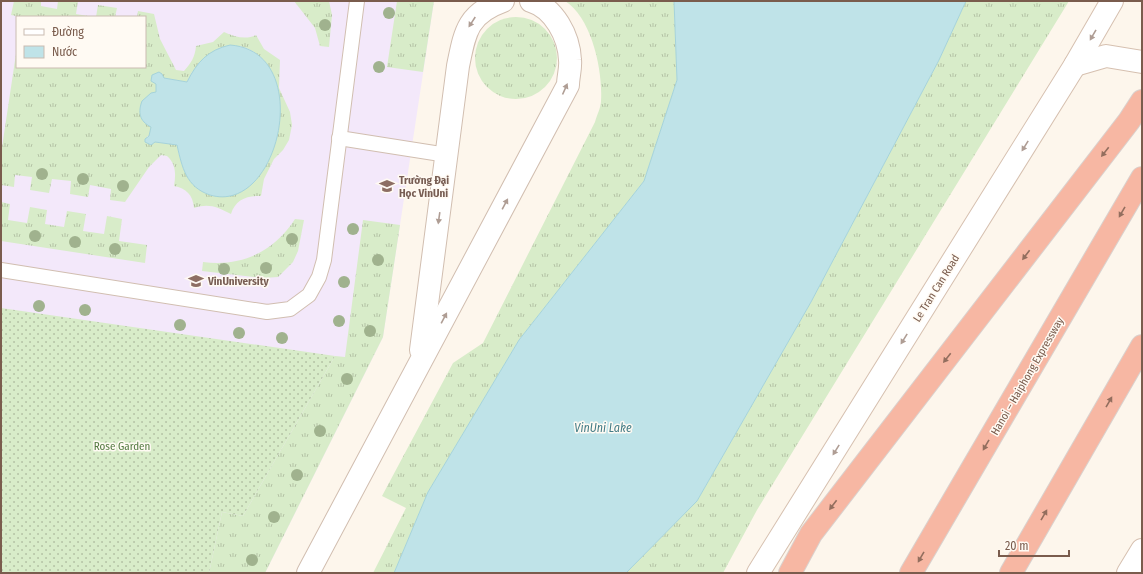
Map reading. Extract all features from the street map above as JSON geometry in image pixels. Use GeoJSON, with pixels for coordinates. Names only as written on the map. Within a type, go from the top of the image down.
{"type":"FeatureCollection","features":[{"type":"Feature","properties":{"kind":"highway"},"geometry":{"type":"LineString","coordinates":[[790,573],[811,534],[1129,121],[1142,101]]}},
{"type":"Feature","properties":{"kind":"highway","name":"Hanoi – Haiphong Expressway"},"geometry":{"type":"LineString","coordinates":[[911,573],[1142,178]]}},
{"type":"Feature","properties":{"kind":"highway"},"geometry":{"type":"LineString","coordinates":[[1011,573],[1142,346]]}},
{"type":"Feature","properties":{"kind":"street"},"geometry":{"type":"LineString","coordinates":[[419,365],[458,66],[465,32],[477,15],[488,6],[503,1]]}},
{"type":"Feature","properties":{"kind":"street"},"geometry":{"type":"LineString","coordinates":[[308,573],[568,85],[570,59],[562,29],[542,4],[531,1]]}},
{"type":"Feature","properties":{"kind":"street","name":"Le Tran Can Road"},"geometry":{"type":"LineString","coordinates":[[758,573],[1075,65],[1112,1]]}},
{"type":"Feature","properties":{"kind":"street"},"geometry":{"type":"LineString","coordinates":[[1075,65],[1106,56],[1142,62]]}},
{"type":"Feature","properties":{"kind":"street"},"geometry":{"type":"LineString","coordinates":[[1128,573],[1142,550]]}},
{"type":"Feature","properties":{"kind":"lane"},"geometry":{"type":"LineString","coordinates":[[1,270],[267,312],[290,309],[309,295],[319,277],[324,260],[357,1]]}},
{"type":"Feature","properties":{"kind":"lane"},"geometry":{"type":"LineString","coordinates":[[339,138],[447,156]]}},
{"type":"Feature","properties":{"kind":"shaded area","name":"VinUniversity"},"geometry":{"type":"Polygon","coordinates":[[[1,1],[434,1],[383,337],[265,573],[1,573],[1,1]]]}},
{"type":"Feature","properties":{"kind":"green space"},"geometry":{"type":"Polygon","coordinates":[[[14,1],[41,1],[41,6],[57,9],[58,1],[78,1],[76,14],[88,16],[16,16],[11,15],[14,1]]]}},
{"type":"Feature","properties":{"kind":"green space"},"geometry":{"type":"Polygon","coordinates":[[[294,1],[329,1],[332,15],[329,47],[320,46],[315,28],[294,1]]]}},
{"type":"Feature","properties":{"kind":"green space"},"geometry":{"type":"Polygon","coordinates":[[[397,1],[434,1],[423,72],[387,67],[397,1]]]}},
{"type":"Feature","properties":{"kind":"green space"},"geometry":{"type":"Polygon","coordinates":[[[565,1],[674,1],[677,80],[644,181],[519,340],[428,492],[394,573],[373,573],[406,508],[382,496],[453,363],[483,343],[595,122],[599,111],[601,103],[600,75],[594,46],[589,32],[582,20],[574,9],[565,1]]]}},
{"type":"Feature","properties":{"kind":"green space"},"geometry":{"type":"Polygon","coordinates":[[[966,1],[1069,1],[757,510],[723,573],[626,573],[697,501],[811,302],[939,60],[966,1]]]}},
{"type":"Feature","properties":{"kind":"green space"},"geometry":{"type":"Polygon","coordinates":[[[98,5],[117,8],[115,16],[96,16],[98,5]]]}},
{"type":"Feature","properties":{"kind":"green space"},"geometry":{"type":"Polygon","coordinates":[[[138,11],[154,14],[160,39],[176,70],[184,71],[194,57],[196,46],[213,42],[224,32],[240,37],[252,37],[256,35],[264,49],[280,60],[279,88],[290,112],[292,125],[289,140],[283,150],[274,159],[264,179],[261,196],[251,196],[242,199],[235,205],[231,214],[213,206],[194,208],[192,199],[188,193],[182,188],[174,186],[174,166],[167,156],[161,155],[149,167],[125,202],[110,200],[111,189],[90,185],[88,197],[70,194],[71,181],[52,179],[49,193],[30,190],[32,177],[15,175],[14,187],[1,185],[1,154],[16,54],[16,68],[146,68],[146,16],[137,16],[138,11]],[[240,46],[192,72],[187,82],[164,78],[157,84],[156,92],[140,107],[142,119],[151,127],[149,136],[147,136],[151,145],[155,142],[177,145],[181,162],[188,177],[192,183],[205,193],[214,196],[278,132],[278,93],[275,80],[263,59],[253,51],[240,46]]]}},
{"type":"Feature","properties":{"kind":"green space"},"geometry":{"type":"Polygon","coordinates":[[[516,17],[532,20],[545,29],[554,42],[557,58],[554,74],[545,87],[532,96],[516,99],[500,96],[487,87],[478,74],[475,58],[478,42],[487,29],[500,20],[516,17]]]}},
{"type":"Feature","properties":{"kind":"green space"},"geometry":{"type":"Polygon","coordinates":[[[1,202],[10,204],[8,220],[27,223],[30,207],[47,210],[45,224],[64,227],[67,211],[86,214],[83,231],[104,234],[107,216],[122,219],[119,241],[147,245],[145,263],[1,241],[1,202]]]}},
{"type":"Feature","properties":{"kind":"green space"},"geometry":{"type":"Polygon","coordinates":[[[295,219],[304,220],[298,251],[293,262],[278,277],[263,278],[202,271],[203,262],[230,262],[255,255],[267,248],[287,231],[295,219]]]}},
{"type":"Feature","properties":{"kind":"green space"},"geometry":{"type":"Polygon","coordinates":[[[363,220],[400,225],[383,337],[265,573],[209,573],[222,512],[243,516],[335,356],[345,357],[363,220]]]}},
{"type":"Feature","properties":{"kind":"green space","name":"Rose Garden"},"geometry":{"type":"Polygon","coordinates":[[[1,308],[335,356],[243,516],[222,512],[209,573],[1,573],[1,308]]]}},
{"type":"Feature","properties":{"kind":"water","name":"VinUni Lake"},"geometry":{"type":"Polygon","coordinates":[[[674,1],[966,1],[939,60],[811,302],[697,501],[626,573],[394,573],[428,492],[519,340],[644,181],[677,80],[674,1]]]}},
{"type":"Feature","properties":{"kind":"water"},"geometry":{"type":"Polygon","coordinates":[[[230,45],[257,54],[273,74],[280,101],[278,130],[270,158],[255,181],[234,195],[210,195],[195,187],[186,175],[177,145],[155,142],[151,145],[145,142],[145,139],[149,136],[151,127],[144,122],[140,116],[140,109],[142,101],[151,93],[156,92],[156,84],[151,81],[152,75],[159,72],[164,78],[187,82],[195,68],[204,58],[215,50],[230,45]]]}},
{"type":"Feature","properties":{"kind":"place","name":"Trường Đại Học VinUni"},"geometry":{"type":"Point","coordinates":[387,186]}},
{"type":"Feature","properties":{"kind":"place","name":"VinUniversity"},"geometry":{"type":"Point","coordinates":[196,281]}}]}
